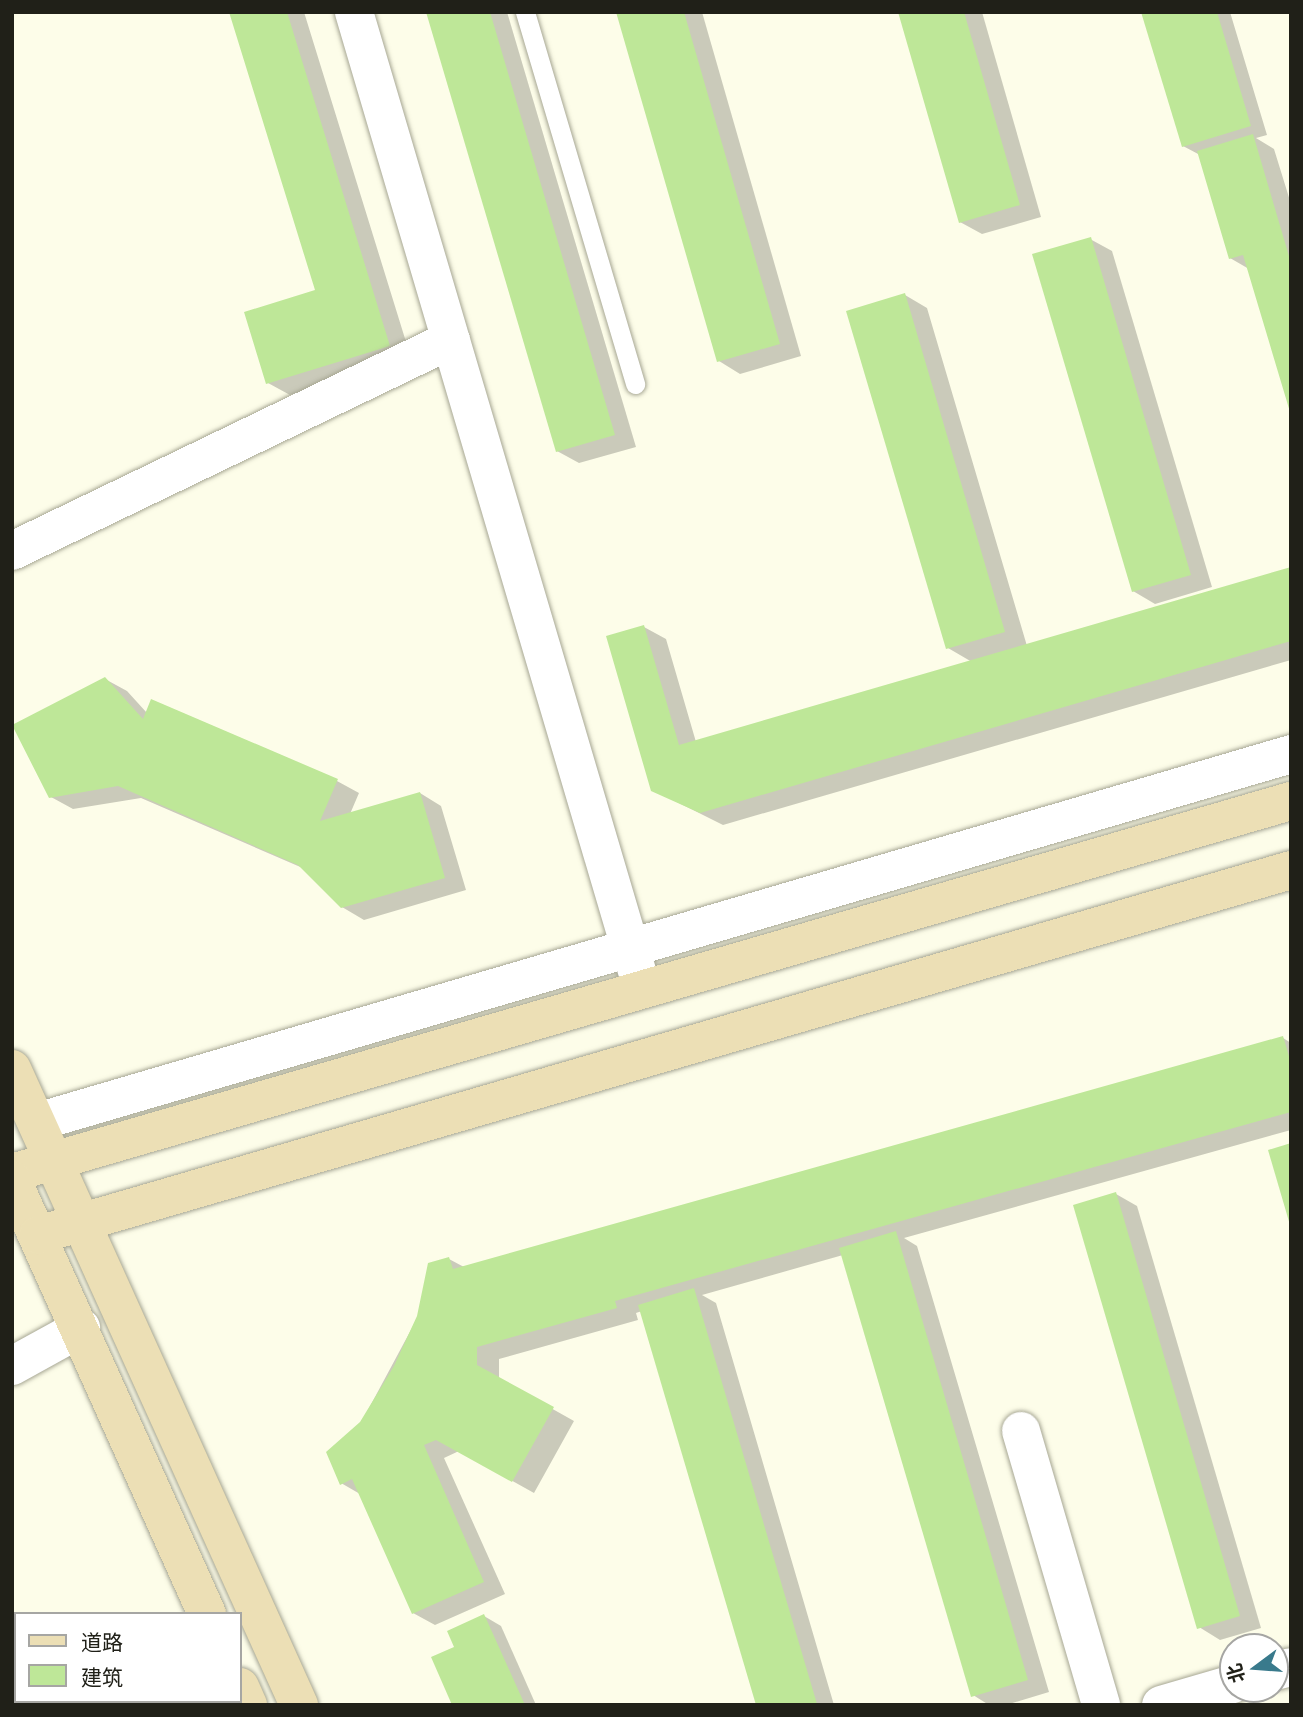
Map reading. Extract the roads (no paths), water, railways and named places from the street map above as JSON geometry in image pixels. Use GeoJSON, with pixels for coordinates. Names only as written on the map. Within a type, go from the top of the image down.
{"type":"FeatureCollection","features":[{"type":"Feature","properties":{"kind":"main road"},"geometry":{"type":"LineString","coordinates":[[12,1173],[1291,801]]}},
{"type":"Feature","properties":{"kind":"main road"},"geometry":{"type":"LineString","coordinates":[[38,1235],[1291,870]]}},
{"type":"Feature","properties":{"kind":"main road"},"geometry":{"type":"LineString","coordinates":[[12,1069],[299,1705]]}},
{"type":"Feature","properties":{"kind":"main road"},"geometry":{"type":"LineString","coordinates":[[12,1180],[81,1328],[206,1612]]}},
{"type":"Feature","properties":{"kind":"street"},"geometry":{"type":"LineString","coordinates":[[354,12],[642,989]]}},
{"type":"Feature","properties":{"kind":"street"},"geometry":{"type":"LineString","coordinates":[[12,551],[451,340]]}},
{"type":"Feature","properties":{"kind":"street"},"geometry":{"type":"LineString","coordinates":[[37,1122],[1291,754]]}},
{"type":"Feature","properties":{"kind":"street"},"geometry":{"type":"LineString","coordinates":[[12,1366],[81,1328]]}},
{"type":"Feature","properties":{"kind":"street"},"geometry":{"type":"LineString","coordinates":[[1021,1431],[1101,1705]]}},
{"type":"Feature","properties":{"kind":"street"},"geometry":{"type":"LineString","coordinates":[[1161,1705],[1219,1688]]}},
{"type":"Feature","properties":{"kind":"lane"},"geometry":{"type":"LineString","coordinates":[[524,12],[635,384]]}}]}
